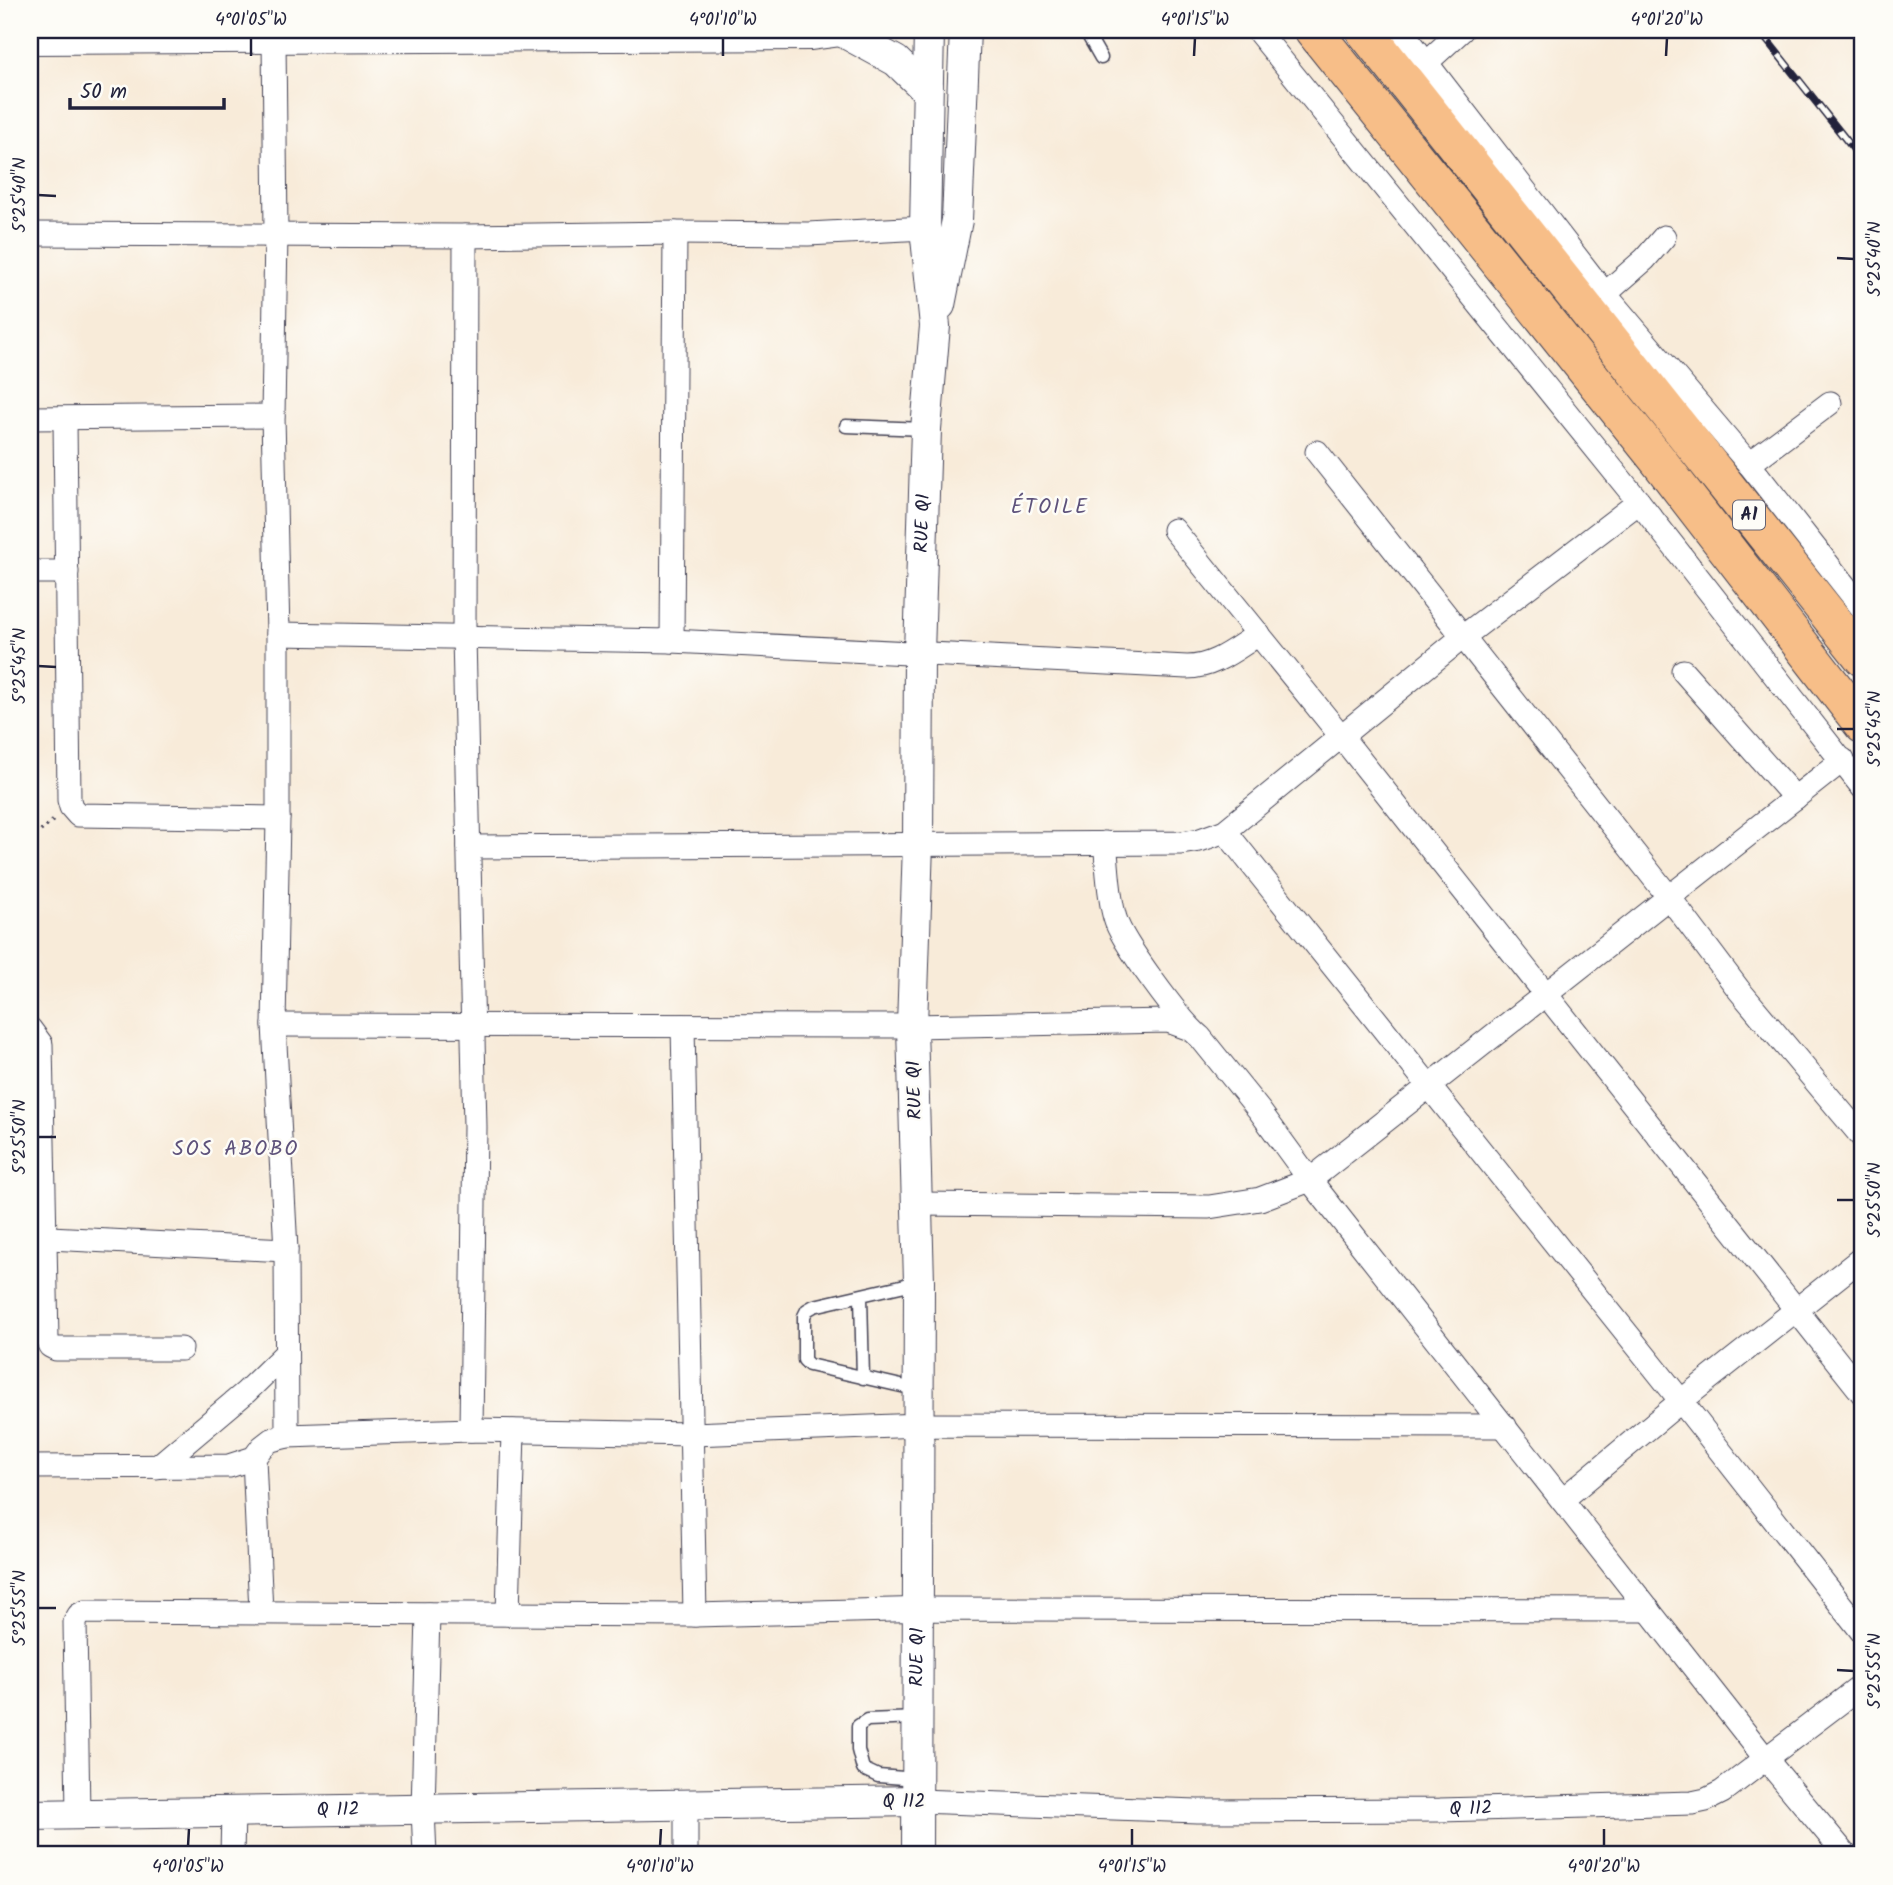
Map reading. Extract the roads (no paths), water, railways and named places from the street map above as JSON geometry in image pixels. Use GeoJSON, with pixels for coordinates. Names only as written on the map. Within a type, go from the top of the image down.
{"type":"FeatureCollection","features":[{"type":"Feature","properties":{"kind":"main road","name":"A1"},"geometry":{"type":"LineString","coordinates":[[1313,30],[1658,460],[1863,725]]}},
{"type":"Feature","properties":{"kind":"main road","name":"A1"},"geometry":{"type":"LineString","coordinates":[[1364,30],[1863,658]]}},
{"type":"Feature","properties":{"kind":"street","name":"RUE Q1"},"geometry":{"type":"LineString","coordinates":[[929,30],[925,228],[935,326]]}},
{"type":"Feature","properties":{"kind":"street","name":"RUE Q1"},"geometry":{"type":"LineString","coordinates":[[917,1855],[920,1425],[918,1203],[912,1026],[918,842],[919,653],[926,429],[935,326],[957,220],[965,30]]}},
{"type":"Feature","properties":{"kind":"street"},"geometry":{"type":"LineString","coordinates":[[1257,30],[1639,502],[1863,788]]}},
{"type":"Feature","properties":{"kind":"street"},"geometry":{"type":"LineString","coordinates":[[1401,30],[1605,294],[1749,464],[1863,609]]}},
{"type":"Feature","properties":{"kind":"street"},"geometry":{"type":"LineString","coordinates":[[1427,62],[1462,30]]}},
{"type":"Feature","properties":{"kind":"street"},"geometry":{"type":"LineString","coordinates":[[30,39],[274,39],[434,34],[830,32],[897,61],[927,91]]}},
{"type":"Feature","properties":{"kind":"street"},"geometry":{"type":"LineString","coordinates":[[274,39],[276,234],[273,416],[278,634],[274,1025],[286,1250],[287,1436]]}},
{"type":"Feature","properties":{"kind":"street"},"geometry":{"type":"LineString","coordinates":[[30,234],[808,234],[925,228]]}},
{"type":"Feature","properties":{"kind":"street"},"geometry":{"type":"LineString","coordinates":[[672,641],[675,233]]}},
{"type":"Feature","properties":{"kind":"street"},"geometry":{"type":"LineString","coordinates":[[465,236],[464,636],[474,1025],[475,1208],[471,1430]]}},
{"type":"Feature","properties":{"kind":"street"},"geometry":{"type":"LineString","coordinates":[[1605,294],[1646,260],[1664,237]]}},
{"type":"Feature","properties":{"kind":"street"},"geometry":{"type":"LineString","coordinates":[[1749,464],[1830,402]]}},
{"type":"Feature","properties":{"kind":"street"},"geometry":{"type":"LineString","coordinates":[[30,418],[273,416]]}},
{"type":"Feature","properties":{"kind":"street"},"geometry":{"type":"LineString","coordinates":[[65,418],[71,807],[78,815],[278,818]]}},
{"type":"Feature","properties":{"kind":"street"},"geometry":{"type":"LineString","coordinates":[[1317,452],[1669,897],[1739,990],[1863,1138]]}},
{"type":"Feature","properties":{"kind":"street"},"geometry":{"type":"LineString","coordinates":[[469,847],[918,842],[1181,843],[1200,840],[1225,831],[1464,636],[1639,502]]}},
{"type":"Feature","properties":{"kind":"street"},"geometry":{"type":"LineString","coordinates":[[1174,530],[1341,736],[1863,1394]]}},
{"type":"Feature","properties":{"kind":"street"},"geometry":{"type":"LineString","coordinates":[[30,572],[67,572]]}},
{"type":"Feature","properties":{"kind":"street"},"geometry":{"type":"LineString","coordinates":[[278,634],[672,641],[1202,667],[1259,634]]}},
{"type":"Feature","properties":{"kind":"street"},"geometry":{"type":"LineString","coordinates":[[1683,671],[1795,798]]}},
{"type":"Feature","properties":{"kind":"street"},"geometry":{"type":"LineString","coordinates":[[918,1203],[1209,1207],[1260,1199],[1310,1180],[1843,760]]}},
{"type":"Feature","properties":{"kind":"street"},"geometry":{"type":"LineString","coordinates":[[1225,831],[1863,1633]]}},
{"type":"Feature","properties":{"kind":"street"},"geometry":{"type":"LineString","coordinates":[[1105,843],[1115,919],[1146,969],[1189,1029]]}},
{"type":"Feature","properties":{"kind":"street"},"geometry":{"type":"LineString","coordinates":[[274,1025],[912,1026],[1168,1021],[1189,1029],[1200,1037],[1259,1110],[1310,1180],[1648,1610],[1846,1855]]}},
{"type":"Feature","properties":{"kind":"street"},"geometry":{"type":"LineString","coordinates":[[683,1026],[695,1615]]}},
{"type":"Feature","properties":{"kind":"street"},"geometry":{"type":"LineString","coordinates":[[30,1029],[41,1044],[37,1237],[47,1340],[50,1346],[56,1349],[181,1349]]}},
{"type":"Feature","properties":{"kind":"street"},"geometry":{"type":"LineString","coordinates":[[37,1237],[286,1250]]}},
{"type":"Feature","properties":{"kind":"street"},"geometry":{"type":"LineString","coordinates":[[1562,1500],[1681,1401],[1863,1257]]}},
{"type":"Feature","properties":{"kind":"street"},"geometry":{"type":"LineString","coordinates":[[158,1467],[246,1392],[286,1353]]}},
{"type":"Feature","properties":{"kind":"street"},"geometry":{"type":"LineString","coordinates":[[30,1467],[229,1466],[254,1458],[271,1440],[287,1436],[471,1430],[693,1434],[920,1425],[1505,1426]]}},
{"type":"Feature","properties":{"kind":"street"},"geometry":{"type":"LineString","coordinates":[[508,1614],[513,1431]]}},
{"type":"Feature","properties":{"kind":"street"},"geometry":{"type":"LineString","coordinates":[[254,1458],[261,1612]]}},
{"type":"Feature","properties":{"kind":"street"},"geometry":{"type":"LineString","coordinates":[[78,1814],[75,1622],[79,1615],[85,1612],[695,1615],[919,1610],[1648,1610]]}},
{"type":"Feature","properties":{"kind":"street"},"geometry":{"type":"LineString","coordinates":[[425,1855],[423,1810],[428,1614]]}},
{"type":"Feature","properties":{"kind":"street","name":"Q 112"},"geometry":{"type":"LineString","coordinates":[[30,1815],[686,1806],[918,1790],[1197,1811],[1671,1805],[1706,1800],[1722,1792],[1863,1685]]}},
{"type":"Feature","properties":{"kind":"street"},"geometry":{"type":"LineString","coordinates":[[686,1806],[686,1855]]}},
{"type":"Feature","properties":{"kind":"street"},"geometry":{"type":"LineString","coordinates":[[232,1855],[233,1812]]}},
{"type":"Feature","properties":{"kind":"lane"},"geometry":{"type":"LineString","coordinates":[[1085,30],[1101,58]]}},
{"type":"Feature","properties":{"kind":"lane"},"geometry":{"type":"LineString","coordinates":[[846,426],[926,429]]}},
{"type":"Feature","properties":{"kind":"lane"},"geometry":{"type":"LineString","coordinates":[[919,1282],[814,1306],[804,1316],[804,1360],[809,1365],[919,1390]]}},
{"type":"Feature","properties":{"kind":"lane"},"geometry":{"type":"LineString","coordinates":[[860,1296],[863,1378]]}},
{"type":"Feature","properties":{"kind":"lane"},"geometry":{"type":"LineString","coordinates":[[918,1718],[867,1720],[858,1726],[858,1750],[863,1769],[918,1790]]}},
{"type":"Feature","properties":{"kind":"railway"},"geometry":{"type":"LineString","coordinates":[[1759,30],[1863,161]]}},
{"type":"Feature","properties":{"kind":"district","name":"ÉTOILE"},"geometry":{"type":"Point","coordinates":[1050,507]}},
{"type":"Feature","properties":{"kind":"district","name":"SOS ABOBO"},"geometry":{"type":"Point","coordinates":[236,1149]}}]}
